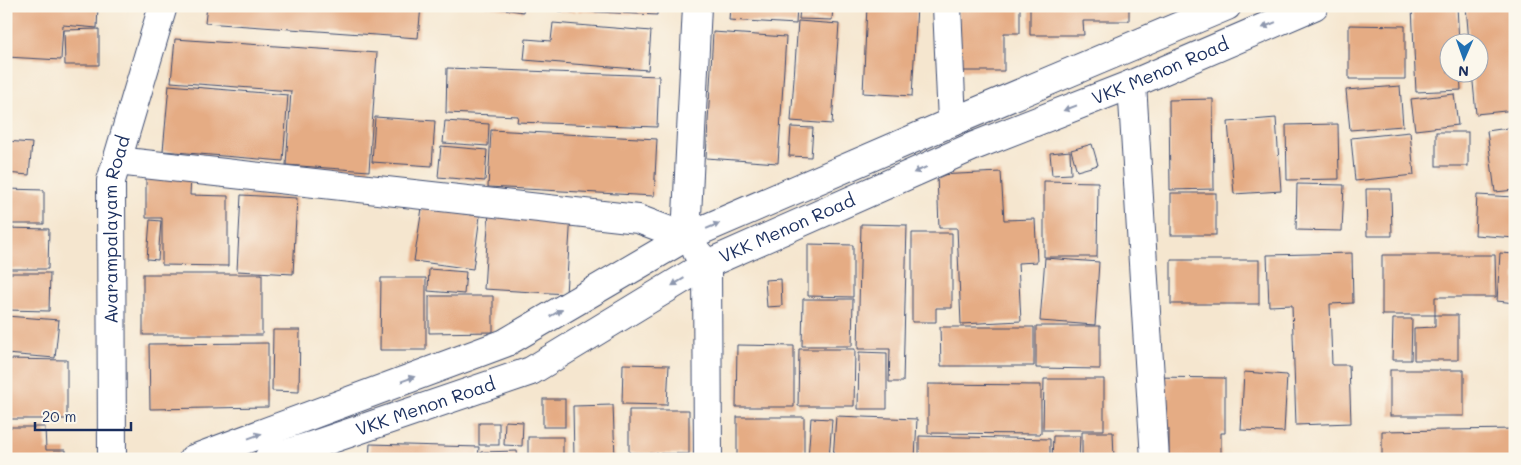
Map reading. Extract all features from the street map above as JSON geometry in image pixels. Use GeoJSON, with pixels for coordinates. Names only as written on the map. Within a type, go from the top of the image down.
{"type":"FeatureCollection","features":[{"type":"Feature","properties":{"kind":"street","name":"Avarampalayam Road"},"geometry":{"type":"LineString","coordinates":[[112,459],[111,181],[162,6]]}},
{"type":"Feature","properties":{"kind":"street"},"geometry":{"type":"LineString","coordinates":[[686,237],[698,6]]}},
{"type":"Feature","properties":{"kind":"street"},"geometry":{"type":"LineString","coordinates":[[947,6],[952,122]]}},
{"type":"Feature","properties":{"kind":"street","name":"VKK Menon Road"},"geometry":{"type":"LineString","coordinates":[[193,459],[505,343],[686,237],[1227,6]]}},
{"type":"Feature","properties":{"kind":"street","name":"VKK Menon Road"},"geometry":{"type":"LineString","coordinates":[[268,459],[531,371],[707,264],[974,146],[1132,84],[1300,9]]}},
{"type":"Feature","properties":{"kind":"street"},"geometry":{"type":"LineString","coordinates":[[1132,84],[1155,459]]}},
{"type":"Feature","properties":{"kind":"street"},"geometry":{"type":"LineString","coordinates":[[117,161],[638,219],[686,237],[707,264],[708,459]]}},
{"type":"Feature","properties":{"kind":"building"},"geometry":{"type":"Polygon","coordinates":[[[6,6],[98,6],[97,28],[63,25],[61,60],[6,57],[6,6]]]}},
{"type":"Feature","properties":{"kind":"building"},"geometry":{"type":"Polygon","coordinates":[[[207,6],[421,6],[418,38],[205,23],[207,6]]]}},
{"type":"Feature","properties":{"kind":"building"},"geometry":{"type":"Polygon","coordinates":[[[484,6],[524,6],[523,12],[484,6]]]}},
{"type":"Feature","properties":{"kind":"building"},"geometry":{"type":"Polygon","coordinates":[[[558,6],[576,6],[575,12],[558,11],[558,6]]]}},
{"type":"Feature","properties":{"kind":"building"},"geometry":{"type":"Polygon","coordinates":[[[578,6],[657,6],[657,15],[578,11],[578,6]]]}},
{"type":"Feature","properties":{"kind":"building"},"geometry":{"type":"Polygon","coordinates":[[[730,6],[797,6],[796,24],[729,20],[730,6]]]}},
{"type":"Feature","properties":{"kind":"building"},"geometry":{"type":"Polygon","coordinates":[[[800,6],[833,6],[832,20],[799,19],[800,6]]]}},
{"type":"Feature","properties":{"kind":"building"},"geometry":{"type":"Polygon","coordinates":[[[867,6],[917,6],[912,96],[863,93],[867,6]]]}},
{"type":"Feature","properties":{"kind":"building"},"geometry":{"type":"Polygon","coordinates":[[[958,6],[1020,6],[1020,33],[1004,33],[1004,71],[957,71],[958,6]]]}},
{"type":"Feature","properties":{"kind":"building"},"geometry":{"type":"Polygon","coordinates":[[[1030,6],[1129,6],[1129,21],[1083,21],[1084,35],[1030,35],[1030,6]]]}},
{"type":"Feature","properties":{"kind":"building"},"geometry":{"type":"Polygon","coordinates":[[[1457,6],[1458,32],[1438,32],[1438,82],[1461,82],[1461,90],[1416,92],[1412,7],[1457,6]]]}},
{"type":"Feature","properties":{"kind":"building"},"geometry":{"type":"Polygon","coordinates":[[[1466,6],[1515,6],[1515,110],[1476,114],[1473,82],[1488,82],[1488,32],[1468,32],[1466,6]]]}},
{"type":"Feature","properties":{"kind":"building"},"geometry":{"type":"Polygon","coordinates":[[[798,21],[839,24],[832,124],[791,121],[798,21]]]}},
{"type":"Feature","properties":{"kind":"building"},"geometry":{"type":"Polygon","coordinates":[[[553,23],[651,31],[648,70],[524,60],[526,39],[551,41],[553,23]]]}},
{"type":"Feature","properties":{"kind":"building"},"geometry":{"type":"Polygon","coordinates":[[[1349,25],[1405,26],[1405,79],[1349,79],[1349,25]]]}},
{"type":"Feature","properties":{"kind":"building"},"geometry":{"type":"Polygon","coordinates":[[[99,29],[99,65],[65,65],[64,30],[99,29]]]}},
{"type":"Feature","properties":{"kind":"building"},"geometry":{"type":"Polygon","coordinates":[[[713,32],[786,37],[778,163],[706,158],[713,32]]]}},
{"type":"Feature","properties":{"kind":"building"},"geometry":{"type":"Polygon","coordinates":[[[175,39],[377,53],[369,171],[286,165],[291,91],[171,82],[175,39]]]}},
{"type":"Feature","properties":{"kind":"building"},"geometry":{"type":"Polygon","coordinates":[[[447,68],[659,76],[657,127],[517,122],[518,116],[446,113],[447,68]]]}},
{"type":"Feature","properties":{"kind":"building"},"geometry":{"type":"Polygon","coordinates":[[[169,85],[288,95],[283,161],[163,151],[169,85]]]}},
{"type":"Feature","properties":{"kind":"building"},"geometry":{"type":"Polygon","coordinates":[[[1400,86],[1403,126],[1350,130],[1346,90],[1400,86]]]}},
{"type":"Feature","properties":{"kind":"building"},"geometry":{"type":"Polygon","coordinates":[[[1454,94],[1458,125],[1415,130],[1411,99],[1454,94]]]}},
{"type":"Feature","properties":{"kind":"building"},"geometry":{"type":"Polygon","coordinates":[[[1213,99],[1214,189],[1170,190],[1169,100],[1213,99]]]}},
{"type":"Feature","properties":{"kind":"building"},"geometry":{"type":"Polygon","coordinates":[[[375,117],[435,121],[432,166],[372,162],[375,117]]]}},
{"type":"Feature","properties":{"kind":"building"},"geometry":{"type":"Polygon","coordinates":[[[1276,118],[1281,191],[1234,194],[1228,122],[1276,118]]]}},
{"type":"Feature","properties":{"kind":"building"},"geometry":{"type":"Polygon","coordinates":[[[445,121],[489,124],[488,146],[443,143],[445,121]]]}},
{"type":"Feature","properties":{"kind":"building"},"geometry":{"type":"Polygon","coordinates":[[[1338,124],[1339,179],[1287,180],[1286,125],[1338,124]]]}},
{"type":"Feature","properties":{"kind":"building"},"geometry":{"type":"Polygon","coordinates":[[[791,127],[813,128],[811,157],[789,156],[791,127]]]}},
{"type":"Feature","properties":{"kind":"building"},"geometry":{"type":"Polygon","coordinates":[[[1515,127],[1515,190],[1495,192],[1487,131],[1515,127]]]}},
{"type":"Feature","properties":{"kind":"building"},"geometry":{"type":"Polygon","coordinates":[[[491,130],[657,139],[654,196],[488,187],[491,130]]]}},
{"type":"Feature","properties":{"kind":"building"},"geometry":{"type":"Polygon","coordinates":[[[1410,132],[1414,175],[1355,181],[1351,138],[1410,132]]]}},
{"type":"Feature","properties":{"kind":"building"},"geometry":{"type":"Polygon","coordinates":[[[1436,132],[1468,132],[1468,166],[1436,166],[1436,132]]]}},
{"type":"Feature","properties":{"kind":"building"},"geometry":{"type":"Polygon","coordinates":[[[6,141],[32,143],[29,175],[6,173],[6,141]]]}},
{"type":"Feature","properties":{"kind":"building"},"geometry":{"type":"Polygon","coordinates":[[[1092,144],[1098,165],[1077,171],[1071,150],[1092,144]]]}},
{"type":"Feature","properties":{"kind":"building"},"geometry":{"type":"Polygon","coordinates":[[[441,146],[487,150],[485,181],[438,177],[441,146]]]}},
{"type":"Feature","properties":{"kind":"building"},"geometry":{"type":"Polygon","coordinates":[[[1070,151],[1071,174],[1052,175],[1050,153],[1070,151]]]}},
{"type":"Feature","properties":{"kind":"building"},"geometry":{"type":"Polygon","coordinates":[[[1001,172],[1004,220],[1035,219],[1037,262],[1018,263],[1021,321],[961,324],[957,228],[939,228],[937,175],[1001,172]]]}},
{"type":"Feature","properties":{"kind":"building"},"geometry":{"type":"Polygon","coordinates":[[[146,177],[191,177],[190,195],[228,196],[228,266],[162,265],[162,218],[146,218],[146,177]]]}},
{"type":"Feature","properties":{"kind":"building"},"geometry":{"type":"Polygon","coordinates":[[[1044,181],[1098,182],[1097,257],[1044,257],[1044,181]]]}},
{"type":"Feature","properties":{"kind":"building"},"geometry":{"type":"Polygon","coordinates":[[[1297,184],[1344,185],[1342,231],[1296,230],[1297,184]]]}},
{"type":"Feature","properties":{"kind":"building"},"geometry":{"type":"Polygon","coordinates":[[[6,189],[44,190],[44,224],[6,224],[6,189]]]}},
{"type":"Feature","properties":{"kind":"building"},"geometry":{"type":"Polygon","coordinates":[[[1366,189],[1391,189],[1392,236],[1367,236],[1366,189]]]}},
{"type":"Feature","properties":{"kind":"building"},"geometry":{"type":"Polygon","coordinates":[[[1171,193],[1216,193],[1216,235],[1171,235],[1171,193]]]}},
{"type":"Feature","properties":{"kind":"building"},"geometry":{"type":"Polygon","coordinates":[[[241,195],[297,198],[293,274],[237,271],[241,195]]]}},
{"type":"Feature","properties":{"kind":"building"},"geometry":{"type":"Polygon","coordinates":[[[1477,195],[1515,197],[1515,238],[1475,235],[1477,195]]]}},
{"type":"Feature","properties":{"kind":"building"},"geometry":{"type":"Polygon","coordinates":[[[422,208],[480,216],[473,269],[414,261],[422,208]]]}},
{"type":"Feature","properties":{"kind":"building"},"geometry":{"type":"Polygon","coordinates":[[[489,210],[571,214],[566,294],[484,289],[489,210]]]}},
{"type":"Feature","properties":{"kind":"building"},"geometry":{"type":"Polygon","coordinates":[[[150,220],[161,221],[158,260],[147,259],[150,220]]]}},
{"type":"Feature","properties":{"kind":"building"},"geometry":{"type":"Polygon","coordinates":[[[861,224],[907,225],[903,382],[889,382],[890,349],[858,349],[861,224]]]}},
{"type":"Feature","properties":{"kind":"building"},"geometry":{"type":"Polygon","coordinates":[[[6,228],[49,229],[48,269],[6,269],[6,228]]]}},
{"type":"Feature","properties":{"kind":"building"},"geometry":{"type":"Polygon","coordinates":[[[912,233],[952,233],[952,308],[936,308],[936,322],[912,322],[912,233]]]}},
{"type":"Feature","properties":{"kind":"building"},"geometry":{"type":"Polygon","coordinates":[[[808,244],[853,245],[853,297],[808,296],[808,244]]]}},
{"type":"Feature","properties":{"kind":"building"},"geometry":{"type":"Polygon","coordinates":[[[1352,253],[1353,303],[1330,304],[1332,365],[1349,365],[1351,423],[1296,425],[1292,305],[1269,306],[1267,255],[1352,253]]]}},
{"type":"Feature","properties":{"kind":"building"},"geometry":{"type":"Polygon","coordinates":[[[1500,253],[1515,254],[1515,303],[1497,301],[1500,253]]]}},
{"type":"Feature","properties":{"kind":"building"},"geometry":{"type":"Polygon","coordinates":[[[1382,255],[1495,255],[1496,297],[1435,297],[1435,315],[1382,315],[1382,255]]]}},
{"type":"Feature","properties":{"kind":"building"},"geometry":{"type":"Polygon","coordinates":[[[1045,258],[1099,262],[1095,325],[1040,321],[1045,258]]]}},
{"type":"Feature","properties":{"kind":"building"},"geometry":{"type":"Polygon","coordinates":[[[1171,260],[1259,260],[1259,304],[1171,304],[1171,260]]]}},
{"type":"Feature","properties":{"kind":"building"},"geometry":{"type":"Polygon","coordinates":[[[429,269],[466,272],[464,294],[428,291],[429,269]]]}},
{"type":"Feature","properties":{"kind":"building"},"geometry":{"type":"Polygon","coordinates":[[[6,273],[50,273],[49,311],[6,310],[6,273]]]}},
{"type":"Feature","properties":{"kind":"building"},"geometry":{"type":"Polygon","coordinates":[[[143,274],[262,274],[262,335],[143,335],[143,274]]]}},
{"type":"Feature","properties":{"kind":"building"},"geometry":{"type":"Polygon","coordinates":[[[381,278],[426,278],[426,350],[380,350],[381,278]]]}},
{"type":"Feature","properties":{"kind":"building"},"geometry":{"type":"Polygon","coordinates":[[[781,279],[782,306],[767,307],[765,280],[781,279]]]}},
{"type":"Feature","properties":{"kind":"building"},"geometry":{"type":"Polygon","coordinates":[[[429,296],[493,296],[493,332],[429,333],[429,296]]]}},
{"type":"Feature","properties":{"kind":"building"},"geometry":{"type":"Polygon","coordinates":[[[803,299],[853,299],[852,346],[802,346],[803,299]]]}},
{"type":"Feature","properties":{"kind":"building"},"geometry":{"type":"Polygon","coordinates":[[[1435,315],[1458,315],[1458,360],[1414,360],[1414,328],[1435,327],[1435,315]]]}},
{"type":"Feature","properties":{"kind":"building"},"geometry":{"type":"Polygon","coordinates":[[[6,316],[59,320],[55,358],[6,354],[6,316]]]}},
{"type":"Feature","properties":{"kind":"building"},"geometry":{"type":"Polygon","coordinates":[[[1393,319],[1412,319],[1411,360],[1392,360],[1393,319]]]}},
{"type":"Feature","properties":{"kind":"building"},"geometry":{"type":"Polygon","coordinates":[[[1036,326],[1100,326],[1100,369],[1036,368],[1036,326]]]}},
{"type":"Feature","properties":{"kind":"building"},"geometry":{"type":"Polygon","coordinates":[[[940,327],[1034,327],[1034,366],[941,366],[940,327]]]}},
{"type":"Feature","properties":{"kind":"building"},"geometry":{"type":"Polygon","coordinates":[[[273,330],[300,330],[299,392],[272,391],[273,330]]]}},
{"type":"Feature","properties":{"kind":"building"},"geometry":{"type":"Polygon","coordinates":[[[268,343],[268,407],[150,409],[149,344],[268,343]]]}},
{"type":"Feature","properties":{"kind":"building"},"geometry":{"type":"Polygon","coordinates":[[[737,345],[794,346],[794,407],[736,407],[737,345]]]}},
{"type":"Feature","properties":{"kind":"building"},"geometry":{"type":"Polygon","coordinates":[[[799,349],[855,349],[854,406],[798,406],[799,349]]]}},
{"type":"Feature","properties":{"kind":"building"},"geometry":{"type":"Polygon","coordinates":[[[859,352],[887,353],[887,409],[858,409],[859,352]]]}},
{"type":"Feature","properties":{"kind":"building"},"geometry":{"type":"Polygon","coordinates":[[[6,359],[67,360],[67,419],[6,419],[6,359]]]}},
{"type":"Feature","properties":{"kind":"building"},"geometry":{"type":"Polygon","coordinates":[[[623,364],[669,365],[667,405],[622,404],[623,364]]]}},
{"type":"Feature","properties":{"kind":"building"},"geometry":{"type":"Polygon","coordinates":[[[1390,370],[1464,370],[1464,416],[1390,416],[1390,370]]]}},
{"type":"Feature","properties":{"kind":"building"},"geometry":{"type":"Polygon","coordinates":[[[1244,372],[1287,375],[1284,432],[1241,430],[1244,372]]]}},
{"type":"Feature","properties":{"kind":"building"},"geometry":{"type":"Polygon","coordinates":[[[1154,377],[1225,378],[1225,433],[1221,433],[1221,459],[1169,458],[1169,429],[1154,428],[1154,377]]]}},
{"type":"Feature","properties":{"kind":"building"},"geometry":{"type":"Polygon","coordinates":[[[1044,379],[1104,379],[1104,430],[1043,430],[1044,379]]]}},
{"type":"Feature","properties":{"kind":"building"},"geometry":{"type":"Polygon","coordinates":[[[928,384],[1041,385],[1041,434],[928,433],[928,384]]]}},
{"type":"Feature","properties":{"kind":"building"},"geometry":{"type":"Polygon","coordinates":[[[543,399],[565,399],[565,427],[543,427],[543,399]]]}},
{"type":"Feature","properties":{"kind":"building"},"geometry":{"type":"Polygon","coordinates":[[[613,405],[615,459],[574,459],[573,406],[613,405]]]}},
{"type":"Feature","properties":{"kind":"building"},"geometry":{"type":"Polygon","coordinates":[[[629,410],[689,410],[689,454],[629,453],[629,410]]]}},
{"type":"Feature","properties":{"kind":"building"},"geometry":{"type":"Polygon","coordinates":[[[836,416],[917,419],[915,459],[833,459],[836,416]]]}},
{"type":"Feature","properties":{"kind":"building"},"geometry":{"type":"Polygon","coordinates":[[[737,417],[804,417],[804,459],[737,459],[737,417]]]}},
{"type":"Feature","properties":{"kind":"building"},"geometry":{"type":"Polygon","coordinates":[[[811,418],[832,419],[829,459],[808,459],[811,418]]]}},
{"type":"Feature","properties":{"kind":"building"},"geometry":{"type":"Polygon","coordinates":[[[505,421],[523,422],[522,446],[504,445],[505,421]]]}},
{"type":"Feature","properties":{"kind":"building"},"geometry":{"type":"Polygon","coordinates":[[[479,423],[499,423],[499,445],[479,445],[479,423]]]}},
{"type":"Feature","properties":{"kind":"building"},"geometry":{"type":"Polygon","coordinates":[[[6,427],[45,427],[46,450],[66,450],[66,459],[6,459],[6,427]]]}},
{"type":"Feature","properties":{"kind":"building"},"geometry":{"type":"Polygon","coordinates":[[[1515,429],[1515,459],[1382,459],[1382,431],[1515,429]]]}},
{"type":"Feature","properties":{"kind":"building"},"geometry":{"type":"Polygon","coordinates":[[[1082,432],[1113,432],[1114,459],[1082,459],[1082,432]]]}},
{"type":"Feature","properties":{"kind":"building"},"geometry":{"type":"Polygon","coordinates":[[[919,436],[1050,439],[1050,459],[919,459],[919,436]]]}},
{"type":"Feature","properties":{"kind":"building"},"geometry":{"type":"Polygon","coordinates":[[[1053,436],[1080,436],[1079,459],[1052,459],[1053,436]]]}},
{"type":"Feature","properties":{"kind":"building"},"geometry":{"type":"Polygon","coordinates":[[[528,437],[563,437],[563,459],[528,459],[528,437]]]}},
{"type":"Feature","properties":{"kind":"building"},"geometry":{"type":"Polygon","coordinates":[[[370,444],[479,447],[478,459],[369,459],[370,444]]]}},
{"type":"Feature","properties":{"kind":"building"},"geometry":{"type":"Polygon","coordinates":[[[517,451],[518,459],[481,459],[481,452],[517,451]]]}},
{"type":"Feature","properties":{"kind":"building"},"geometry":{"type":"Polygon","coordinates":[[[632,457],[673,457],[673,459],[632,459],[632,457]]]}}]}
